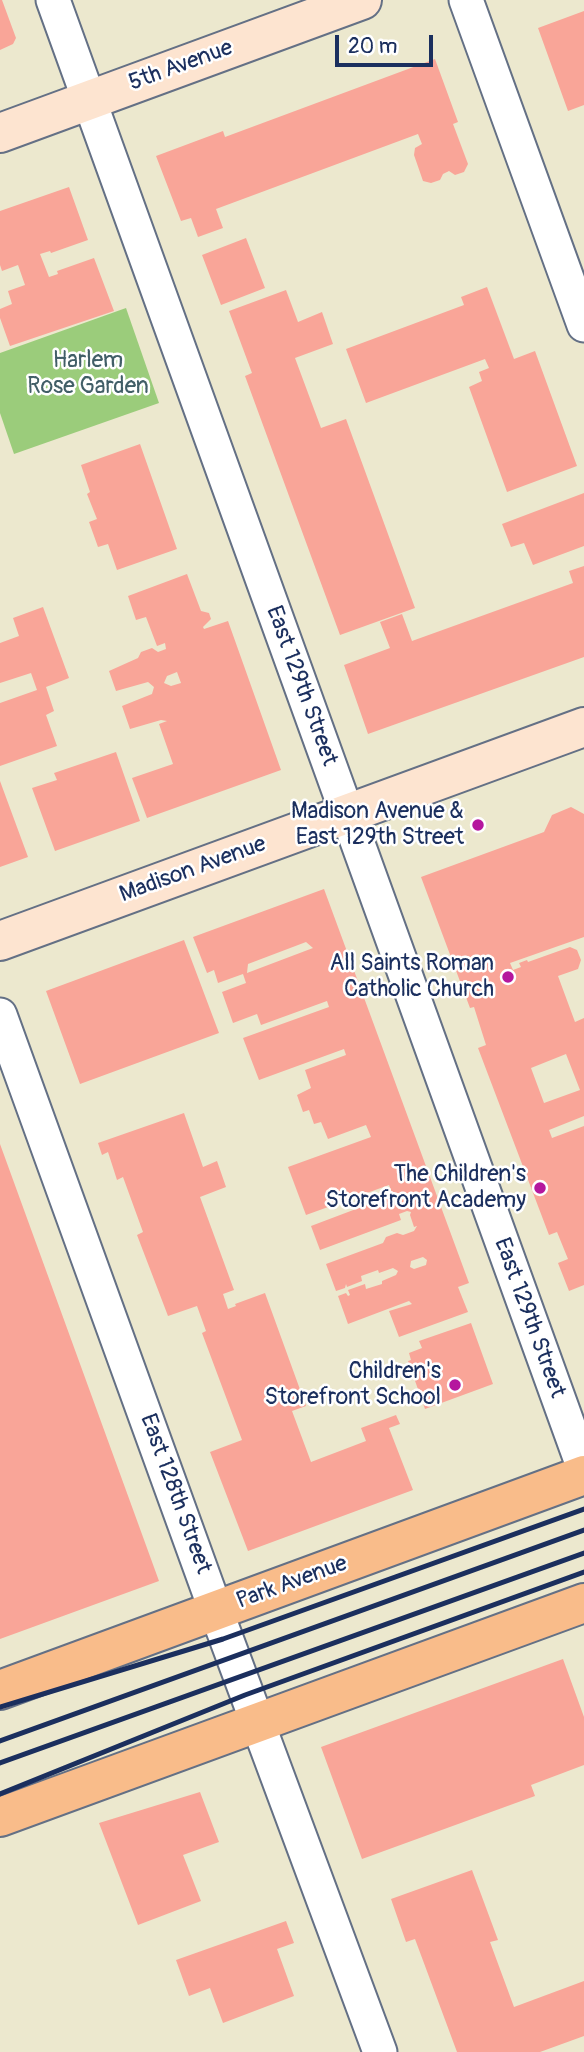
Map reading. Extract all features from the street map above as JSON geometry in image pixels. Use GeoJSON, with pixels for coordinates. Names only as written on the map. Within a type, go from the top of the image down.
{"type":"FeatureCollection","features":[{"type":"Feature","properties":{"kind":"main road","name":"5th Avenue"},"geometry":{"type":"LineString","coordinates":[[0,133],[362,0]]}},
{"type":"Feature","properties":{"kind":"main road","name":"Madison Avenue"},"geometry":{"type":"LineString","coordinates":[[0,941],[584,727]]}},
{"type":"Feature","properties":{"kind":"main road","name":"Park Avenue"},"geometry":{"type":"LineString","coordinates":[[0,1690],[584,1472]]}},
{"type":"Feature","properties":{"kind":"main road"},"geometry":{"type":"LineString","coordinates":[[0,1817],[584,1603]]}},
{"type":"Feature","properties":{"kind":"street","name":"East 129th Street"},"geometry":{"type":"LineString","coordinates":[[53,0],[584,1472]]}},
{"type":"Feature","properties":{"kind":"street"},"geometry":{"type":"LineString","coordinates":[[466,0],[584,325]]}},
{"type":"Feature","properties":{"kind":"street","name":"East 128th Street"},"geometry":{"type":"LineString","coordinates":[[0,1015],[216,1611],[380,2052]]}},
{"type":"Feature","properties":{"kind":"green space","name":"Harlem Rose Garden"},"geometry":{"type":"Polygon","coordinates":[[[126,308],[159,403],[14,454],[0,413],[0,353],[126,308]]]}},
{"type":"Feature","properties":{"kind":"building"},"geometry":{"type":"Polygon","coordinates":[[[0,0],[16,38],[13,44],[0,50],[0,0]]]}},
{"type":"Feature","properties":{"kind":"building"},"geometry":{"type":"Polygon","coordinates":[[[584,11],[584,105],[568,111],[538,28],[584,11]]]}},
{"type":"Feature","properties":{"kind":"building"},"geometry":{"type":"Polygon","coordinates":[[[435,59],[458,122],[453,124],[468,164],[464,172],[455,175],[449,171],[443,174],[440,180],[431,183],[423,181],[414,155],[415,148],[422,144],[418,134],[216,209],[223,228],[198,237],[191,218],[181,221],[156,156],[223,131],[225,137],[435,59]]]}},
{"type":"Feature","properties":{"kind":"building"},"geometry":{"type":"Polygon","coordinates":[[[69,187],[88,240],[51,253],[40,254],[49,277],[58,274],[57,271],[94,258],[114,311],[10,346],[0,318],[0,309],[12,304],[8,291],[25,285],[18,265],[2,271],[0,211],[69,187]]]}},
{"type":"Feature","properties":{"kind":"building"},"geometry":{"type":"Polygon","coordinates":[[[246,238],[265,288],[221,305],[202,255],[246,238]]]}},
{"type":"Feature","properties":{"kind":"building"},"geometry":{"type":"Polygon","coordinates":[[[487,287],[514,359],[535,351],[577,466],[507,492],[469,387],[482,381],[479,372],[489,368],[485,359],[366,403],[346,349],[464,305],[461,297],[487,287]]]}},
{"type":"Feature","properties":{"kind":"building"},"geometry":{"type":"Polygon","coordinates":[[[286,290],[298,322],[322,312],[333,344],[295,358],[321,428],[346,419],[415,608],[340,635],[245,376],[252,373],[229,311],[286,290]]]}},
{"type":"Feature","properties":{"kind":"building"},"geometry":{"type":"Polygon","coordinates":[[[140,444],[177,549],[117,570],[108,544],[98,547],[89,522],[97,519],[87,494],[90,492],[81,465],[140,444]]]}},
{"type":"Feature","properties":{"kind":"building"},"geometry":{"type":"Polygon","coordinates":[[[584,493],[584,546],[533,565],[524,543],[511,547],[502,524],[584,493]]]}},
{"type":"Feature","properties":{"kind":"building"},"geometry":{"type":"Polygon","coordinates":[[[584,566],[584,657],[368,734],[344,665],[390,648],[380,622],[402,614],[412,641],[573,583],[569,571],[584,566]]]}},
{"type":"Feature","properties":{"kind":"building"},"geometry":{"type":"Polygon","coordinates":[[[187,574],[201,611],[209,613],[211,619],[204,629],[228,621],[281,770],[147,818],[132,778],[173,764],[159,724],[167,721],[161,720],[130,729],[122,706],[152,694],[154,687],[148,682],[116,691],[109,671],[138,658],[141,652],[152,648],[158,652],[166,649],[165,643],[157,646],[146,617],[136,620],[128,596],[187,574]],[[177,672],[167,676],[164,683],[171,686],[181,683],[177,672]]]}},
{"type":"Feature","properties":{"kind":"building"},"geometry":{"type":"Polygon","coordinates":[[[43,607],[69,678],[46,687],[54,711],[46,715],[57,746],[0,766],[0,703],[37,690],[31,673],[0,683],[0,643],[19,636],[13,618],[43,607]]]}},
{"type":"Feature","properties":{"kind":"building"},"geometry":{"type":"Polygon","coordinates":[[[116,752],[140,821],[55,851],[32,788],[57,780],[54,773],[116,752]]]}},
{"type":"Feature","properties":{"kind":"building"},"geometry":{"type":"Polygon","coordinates":[[[0,781],[28,857],[0,867],[0,781]]]}},
{"type":"Feature","properties":{"kind":"building"},"geometry":{"type":"Polygon","coordinates":[[[571,807],[584,814],[584,937],[510,963],[513,970],[521,967],[519,963],[570,947],[577,950],[581,960],[578,969],[558,976],[575,1022],[584,1018],[584,1116],[549,1130],[552,1138],[584,1126],[584,1285],[569,1291],[558,1263],[568,1259],[557,1232],[549,1235],[478,1048],[486,1045],[474,1007],[470,1008],[421,877],[544,832],[552,815],[571,807]],[[566,1054],[531,1068],[544,1103],[580,1090],[566,1054]]]}},
{"type":"Feature","properties":{"kind":"building"},"geometry":{"type":"Polygon","coordinates":[[[324,889],[469,1283],[458,1287],[468,1312],[399,1337],[389,1311],[412,1304],[409,1301],[348,1324],[338,1296],[346,1293],[348,1296],[348,1290],[365,1284],[366,1289],[382,1284],[382,1281],[396,1275],[398,1271],[393,1268],[379,1273],[378,1270],[361,1276],[362,1281],[347,1287],[346,1284],[345,1288],[336,1291],[326,1264],[383,1243],[386,1237],[414,1231],[417,1226],[414,1227],[411,1212],[407,1211],[399,1214],[401,1220],[320,1250],[311,1226],[393,1195],[389,1185],[306,1215],[288,1167],[371,1137],[366,1125],[328,1139],[321,1122],[314,1124],[309,1110],[303,1112],[297,1095],[311,1088],[305,1070],[346,1055],[344,1049],[259,1080],[243,1038],[329,1007],[327,1001],[261,1025],[257,1014],[233,1023],[222,992],[246,983],[243,974],[218,983],[214,970],[207,973],[193,937],[324,889]],[[306,942],[248,964],[247,973],[313,948],[306,942]],[[423,1257],[411,1261],[410,1267],[414,1269],[426,1265],[427,1260],[423,1257]]]}},
{"type":"Feature","properties":{"kind":"building"},"geometry":{"type":"Polygon","coordinates":[[[184,940],[219,1033],[80,1084],[46,991],[184,940]]]}},
{"type":"Feature","properties":{"kind":"building"},"geometry":{"type":"Polygon","coordinates":[[[184,1113],[203,1167],[217,1161],[226,1187],[200,1197],[234,1290],[223,1294],[228,1309],[265,1293],[306,1406],[292,1411],[311,1462],[366,1441],[361,1428],[396,1415],[400,1424],[389,1428],[413,1490],[248,1551],[210,1452],[242,1440],[202,1333],[206,1331],[197,1306],[168,1316],[137,1235],[143,1232],[123,1177],[117,1180],[108,1152],[102,1155],[98,1143],[184,1113]]]}},
{"type":"Feature","properties":{"kind":"building"},"geometry":{"type":"Polygon","coordinates":[[[0,1144],[159,1581],[0,1639],[0,1144]]]}},
{"type":"Feature","properties":{"kind":"building"},"geometry":{"type":"Polygon","coordinates":[[[471,1323],[493,1384],[425,1409],[408,1361],[411,1360],[409,1353],[422,1348],[419,1341],[471,1323]]]}},
{"type":"Feature","properties":{"kind":"building"},"geometry":{"type":"Polygon","coordinates":[[[563,1659],[584,1717],[584,1765],[531,1785],[535,1796],[362,1859],[321,1747],[563,1659]]]}},
{"type":"Feature","properties":{"kind":"building"},"geometry":{"type":"Polygon","coordinates":[[[200,1792],[219,1842],[183,1855],[201,1901],[138,1925],[99,1823],[200,1792]]]}},
{"type":"Feature","properties":{"kind":"building"},"geometry":{"type":"Polygon","coordinates":[[[472,1870],[498,1940],[490,1942],[514,2007],[584,1981],[584,2036],[540,2052],[457,2052],[415,1939],[406,1942],[391,1899],[472,1870]]]}},
{"type":"Feature","properties":{"kind":"building"},"geometry":{"type":"Polygon","coordinates":[[[286,1921],[294,1943],[277,1949],[294,1996],[223,2023],[210,1988],[189,1996],[176,1960],[286,1921]]]}},
{"type":"Feature","properties":{"kind":"railway"},"geometry":{"type":"LineString","coordinates":[[0,1707],[223,1639],[584,1509]]}},
{"type":"Feature","properties":{"kind":"railway"},"geometry":{"type":"LineString","coordinates":[[0,1741],[584,1530]]}},
{"type":"Feature","properties":{"kind":"railway"},"geometry":{"type":"LineString","coordinates":[[0,1763],[584,1553]]}},
{"type":"Feature","properties":{"kind":"railway"},"geometry":{"type":"LineString","coordinates":[[0,1794],[245,1695],[584,1572]]}},
{"type":"Feature","properties":{"kind":"place","name":"Madison Avenue & East 129th Street"},"geometry":{"type":"Point","coordinates":[478,825]}},
{"type":"Feature","properties":{"kind":"place","name":"All Saints Roman Catholic Church"},"geometry":{"type":"Point","coordinates":[508,977]}},
{"type":"Feature","properties":{"kind":"place","name":"The Children's Storefront Academy"},"geometry":{"type":"Point","coordinates":[540,1188]}},
{"type":"Feature","properties":{"kind":"place","name":"Children's Storefront School"},"geometry":{"type":"Point","coordinates":[455,1385]}}]}
